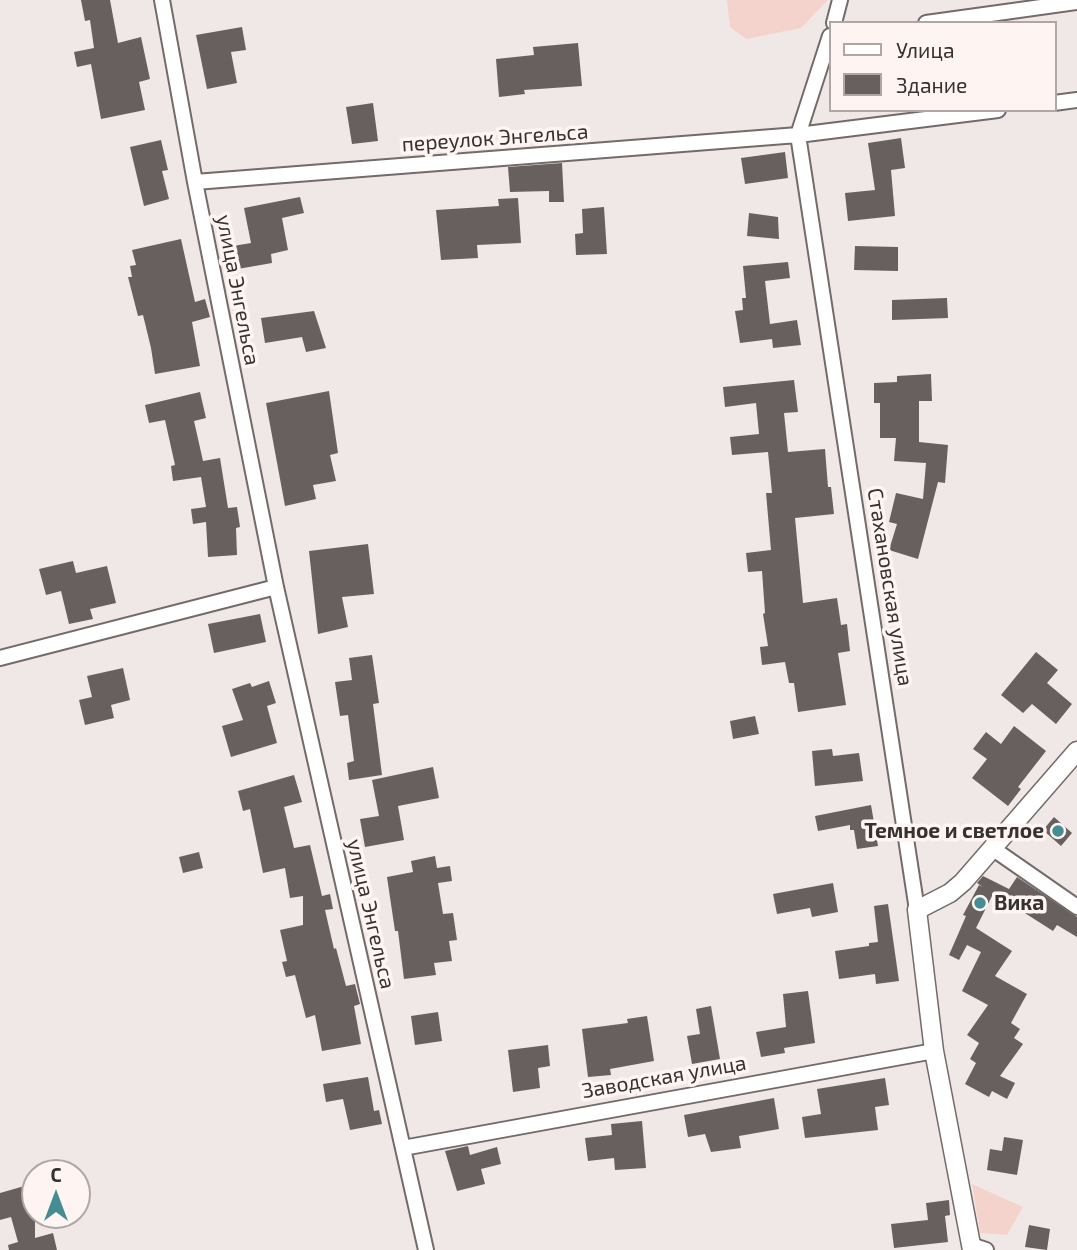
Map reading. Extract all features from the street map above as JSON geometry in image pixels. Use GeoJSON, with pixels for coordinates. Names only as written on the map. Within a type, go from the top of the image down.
{"type":"FeatureCollection","features":[{"type":"Feature","properties":{"kind":"street","name":"улица Энгельса"},"geometry":{"type":"LineString","coordinates":[[162,0],[275,587],[426,1250]]}},
{"type":"Feature","properties":{"kind":"street"},"geometry":{"type":"LineString","coordinates":[[835,21],[840,0]]}},
{"type":"Feature","properties":{"kind":"street"},"geometry":{"type":"LineString","coordinates":[[940,21],[1077,2]]}},
{"type":"Feature","properties":{"kind":"street"},"geometry":{"type":"LineString","coordinates":[[828,42],[798,135],[982,112]]}},
{"type":"Feature","properties":{"kind":"street"},"geometry":{"type":"LineString","coordinates":[[1056,103],[1077,100]]}},
{"type":"Feature","properties":{"kind":"street","name":"переулок Энгельса"},"geometry":{"type":"LineString","coordinates":[[195,182],[798,135]]}},
{"type":"Feature","properties":{"kind":"street","name":"Стахановская улица"},"geometry":{"type":"LineString","coordinates":[[798,135],[917,911],[934,1051],[977,1248]]}},
{"type":"Feature","properties":{"kind":"street"},"geometry":{"type":"LineString","coordinates":[[0,658],[275,587]]}},
{"type":"Feature","properties":{"kind":"street"},"geometry":{"type":"LineString","coordinates":[[917,911],[950,893],[963,882],[1077,751]]}},
{"type":"Feature","properties":{"kind":"street"},"geometry":{"type":"LineString","coordinates":[[992,848],[1077,907]]}},
{"type":"Feature","properties":{"kind":"street","name":"Заводская улица"},"geometry":{"type":"LineString","coordinates":[[403,1147],[934,1051]]}},
{"type":"Feature","properties":{"kind":"shaded area"},"geometry":{"type":"Polygon","coordinates":[[[727,0],[828,0],[801,28],[746,39],[730,27],[727,0]]]}},
{"type":"Feature","properties":{"kind":"shaded area"},"geometry":{"type":"Polygon","coordinates":[[[972,1184],[1023,1207],[1007,1235],[980,1233],[972,1184]]]}},
{"type":"Feature","properties":{"kind":"building"},"geometry":{"type":"Polygon","coordinates":[[[81,0],[110,0],[118,43],[141,37],[150,79],[139,82],[145,110],[101,119],[91,64],[77,67],[74,52],[94,48],[90,20],[85,21],[81,0]]]}},
{"type":"Feature","properties":{"kind":"building"},"geometry":{"type":"Polygon","coordinates":[[[242,27],[246,50],[231,52],[237,83],[207,89],[196,35],[242,27]]]}},
{"type":"Feature","properties":{"kind":"building"},"geometry":{"type":"Polygon","coordinates":[[[578,43],[582,86],[524,90],[525,94],[499,97],[496,59],[534,55],[533,47],[578,43]]]}},
{"type":"Feature","properties":{"kind":"building"},"geometry":{"type":"Polygon","coordinates":[[[373,103],[378,141],[352,144],[346,107],[373,103]]]}},
{"type":"Feature","properties":{"kind":"building"},"geometry":{"type":"Polygon","coordinates":[[[901,138],[905,168],[891,170],[895,216],[848,221],[845,193],[875,190],[868,143],[901,138]]]}},
{"type":"Feature","properties":{"kind":"building"},"geometry":{"type":"Polygon","coordinates":[[[161,140],[168,170],[162,171],[169,199],[144,206],[130,147],[161,140]]]}},
{"type":"Feature","properties":{"kind":"building"},"geometry":{"type":"Polygon","coordinates":[[[785,152],[788,178],[745,184],[741,158],[785,152]]]}},
{"type":"Feature","properties":{"kind":"building"},"geometry":{"type":"Polygon","coordinates":[[[562,163],[564,202],[549,202],[549,191],[510,192],[508,167],[562,163]]]}},
{"type":"Feature","properties":{"kind":"building"},"geometry":{"type":"Polygon","coordinates":[[[300,197],[304,213],[282,218],[288,250],[271,254],[272,263],[232,270],[227,247],[251,243],[244,208],[300,197]]]}},
{"type":"Feature","properties":{"kind":"building"},"geometry":{"type":"Polygon","coordinates":[[[518,198],[521,243],[477,245],[478,258],[441,260],[436,210],[499,206],[498,199],[518,198]]]}},
{"type":"Feature","properties":{"kind":"building"},"geometry":{"type":"Polygon","coordinates":[[[604,207],[607,254],[576,255],[575,234],[583,233],[582,209],[604,207]]]}},
{"type":"Feature","properties":{"kind":"building"},"geometry":{"type":"Polygon","coordinates":[[[749,213],[778,217],[779,239],[747,236],[749,213]]]}},
{"type":"Feature","properties":{"kind":"building"},"geometry":{"type":"Polygon","coordinates":[[[181,239],[195,302],[205,299],[210,317],[192,322],[200,366],[155,374],[143,315],[138,316],[128,277],[132,277],[130,266],[136,265],[132,250],[181,239]]]}},
{"type":"Feature","properties":{"kind":"building"},"geometry":{"type":"Polygon","coordinates":[[[855,246],[898,247],[898,271],[854,270],[855,246]]]}},
{"type":"Feature","properties":{"kind":"building"},"geometry":{"type":"Polygon","coordinates":[[[788,262],[790,278],[765,281],[770,324],[797,320],[801,345],[773,348],[772,339],[740,343],[735,311],[743,310],[742,298],[746,298],[743,266],[788,262]]]}},
{"type":"Feature","properties":{"kind":"building"},"geometry":{"type":"Polygon","coordinates":[[[947,298],[948,318],[892,320],[892,300],[947,298]]]}},
{"type":"Feature","properties":{"kind":"building"},"geometry":{"type":"Polygon","coordinates":[[[314,311],[326,348],[306,352],[302,337],[265,343],[261,318],[314,311]]]}},
{"type":"Feature","properties":{"kind":"building"},"geometry":{"type":"Polygon","coordinates":[[[931,374],[932,401],[919,401],[919,442],[948,445],[945,483],[938,482],[918,559],[889,550],[897,524],[889,522],[896,493],[923,499],[926,463],[894,461],[896,438],[880,438],[880,403],[874,403],[874,383],[897,382],[897,376],[931,374]]]}},
{"type":"Feature","properties":{"kind":"building"},"geometry":{"type":"Polygon","coordinates":[[[794,380],[798,412],[784,413],[788,452],[825,449],[828,487],[831,487],[834,514],[795,518],[803,603],[837,598],[841,625],[847,624],[850,651],[838,653],[846,705],[798,712],[794,683],[789,683],[785,662],[762,665],[760,647],[768,646],[763,614],[762,571],[748,572],[746,553],[771,550],[766,493],[772,493],[768,452],[732,455],[730,437],[759,434],[756,403],[725,407],[723,387],[794,380]]]}},
{"type":"Feature","properties":{"kind":"building"},"geometry":{"type":"Polygon","coordinates":[[[329,391],[338,453],[330,455],[336,481],[313,485],[316,499],[285,506],[266,403],[329,391]]]}},
{"type":"Feature","properties":{"kind":"building"},"geometry":{"type":"Polygon","coordinates":[[[200,392],[206,418],[194,421],[203,461],[220,458],[228,508],[237,507],[240,527],[236,528],[237,555],[208,557],[206,522],[193,524],[191,509],[206,507],[201,477],[173,481],[171,466],[175,465],[165,420],[149,423],[145,405],[200,392]]]}},
{"type":"Feature","properties":{"kind":"building"},"geometry":{"type":"Polygon","coordinates":[[[368,544],[374,594],[342,597],[348,627],[318,634],[309,551],[368,544]]]}},
{"type":"Feature","properties":{"kind":"building"},"geometry":{"type":"Polygon","coordinates":[[[73,561],[76,573],[107,566],[116,603],[90,609],[93,619],[69,624],[61,591],[46,595],[39,569],[73,561]]]}},
{"type":"Feature","properties":{"kind":"building"},"geometry":{"type":"Polygon","coordinates":[[[260,614],[266,642],[214,653],[208,624],[260,614]]]}},
{"type":"Feature","properties":{"kind":"building"},"geometry":{"type":"Polygon","coordinates":[[[1036,652],[1058,670],[1047,683],[1072,704],[1056,724],[1032,704],[1023,713],[1001,695],[1036,652]]]}},
{"type":"Feature","properties":{"kind":"building"},"geometry":{"type":"Polygon","coordinates":[[[372,655],[379,703],[373,704],[382,775],[349,780],[347,763],[354,761],[348,715],[340,716],[335,682],[352,680],[349,658],[372,655]]]}},
{"type":"Feature","properties":{"kind":"building"},"geometry":{"type":"Polygon","coordinates":[[[123,668],[130,700],[111,705],[114,718],[85,725],[79,700],[92,697],[87,676],[123,668]]]}},
{"type":"Feature","properties":{"kind":"building"},"geometry":{"type":"Polygon","coordinates":[[[269,681],[276,703],[267,706],[277,743],[231,757],[222,726],[243,720],[232,689],[250,683],[252,687],[269,681]]]}},
{"type":"Feature","properties":{"kind":"building"},"geometry":{"type":"Polygon","coordinates":[[[755,716],[759,734],[733,739],[730,721],[755,716]]]}},
{"type":"Feature","properties":{"kind":"building"},"geometry":{"type":"Polygon","coordinates":[[[1014,726],[1046,751],[1018,787],[1021,789],[1008,806],[972,778],[987,759],[973,749],[986,732],[1001,744],[1014,726]]]}},
{"type":"Feature","properties":{"kind":"building"},"geometry":{"type":"Polygon","coordinates":[[[832,749],[833,756],[859,753],[863,781],[815,786],[812,751],[832,749]]]}},
{"type":"Feature","properties":{"kind":"building"},"geometry":{"type":"Polygon","coordinates":[[[433,767],[439,798],[398,806],[404,840],[365,847],[360,819],[379,816],[372,780],[433,767]]]}},
{"type":"Feature","properties":{"kind":"building"},"geometry":{"type":"Polygon","coordinates":[[[294,775],[302,802],[284,807],[294,848],[310,845],[322,896],[330,894],[333,909],[325,910],[334,949],[336,948],[346,986],[355,984],[360,1004],[354,1006],[361,1044],[322,1051],[315,1015],[306,1018],[295,975],[286,977],[282,962],[287,961],[280,930],[303,925],[303,896],[290,898],[285,868],[263,873],[250,809],[243,811],[238,791],[294,775]]]}},
{"type":"Feature","properties":{"kind":"building"},"geometry":{"type":"Polygon","coordinates":[[[871,805],[878,846],[857,849],[854,830],[850,830],[850,825],[818,831],[815,816],[871,805]]]}},
{"type":"Feature","properties":{"kind":"building"},"geometry":{"type":"Polygon","coordinates":[[[1054,817],[1072,833],[1061,846],[1043,830],[1054,817]]]}},
{"type":"Feature","properties":{"kind":"building"},"geometry":{"type":"Polygon","coordinates":[[[199,852],[203,868],[183,873],[179,857],[199,852]]]}},
{"type":"Feature","properties":{"kind":"building"},"geometry":{"type":"Polygon","coordinates":[[[435,856],[437,868],[450,866],[452,881],[438,883],[443,914],[453,913],[457,940],[449,941],[452,961],[434,963],[436,975],[404,979],[387,877],[413,872],[411,861],[435,856]]]}},
{"type":"Feature","properties":{"kind":"building"},"geometry":{"type":"Polygon","coordinates":[[[983,876],[1009,889],[1017,877],[1077,917],[1077,937],[1057,925],[1053,931],[1020,910],[1018,912],[993,894],[976,928],[1012,951],[995,976],[1027,994],[1011,1023],[1020,1029],[1014,1038],[1023,1044],[1000,1076],[1015,1083],[1007,1099],[992,1091],[989,1097],[965,1084],[976,1063],[970,1059],[979,1043],[967,1035],[988,1005],[962,991],[981,952],[967,945],[959,960],[949,955],[966,916],[963,915],[979,885],[983,887],[977,883],[983,876]]]}},
{"type":"Feature","properties":{"kind":"building"},"geometry":{"type":"Polygon","coordinates":[[[833,883],[838,912],[812,917],[810,908],[777,914],[773,894],[833,883]]]}},
{"type":"Feature","properties":{"kind":"building"},"geometry":{"type":"Polygon","coordinates":[[[888,904],[899,981],[876,984],[875,974],[839,979],[835,951],[878,942],[874,906],[888,904]]]}},
{"type":"Feature","properties":{"kind":"building"},"geometry":{"type":"Polygon","coordinates":[[[808,991],[815,1043],[784,1048],[785,1053],[761,1057],[756,1032],[786,1027],[783,994],[808,991]]]}},
{"type":"Feature","properties":{"kind":"building"},"geometry":{"type":"Polygon","coordinates":[[[711,1006],[720,1059],[692,1064],[687,1036],[700,1034],[696,1009],[711,1006]]]}},
{"type":"Feature","properties":{"kind":"building"},"geometry":{"type":"Polygon","coordinates":[[[438,1012],[442,1041],[415,1045],[411,1016],[438,1012]]]}},
{"type":"Feature","properties":{"kind":"building"},"geometry":{"type":"Polygon","coordinates":[[[647,1016],[654,1061],[610,1069],[611,1075],[588,1077],[582,1029],[628,1023],[627,1019],[647,1016]]]}},
{"type":"Feature","properties":{"kind":"building"},"geometry":{"type":"Polygon","coordinates":[[[548,1045],[550,1066],[538,1068],[540,1088],[513,1092],[508,1050],[548,1045]]]}},
{"type":"Feature","properties":{"kind":"building"},"geometry":{"type":"Polygon","coordinates":[[[368,1077],[374,1111],[379,1110],[382,1124],[350,1130],[343,1099],[326,1102],[323,1084],[368,1077]]]}},
{"type":"Feature","properties":{"kind":"building"},"geometry":{"type":"Polygon","coordinates":[[[885,1078],[889,1105],[875,1107],[878,1130],[805,1138],[802,1117],[821,1114],[817,1089],[885,1078]]]}},
{"type":"Feature","properties":{"kind":"building"},"geometry":{"type":"Polygon","coordinates":[[[774,1098],[779,1129],[739,1136],[741,1148],[711,1152],[705,1134],[688,1137],[684,1115],[774,1098]]]}},
{"type":"Feature","properties":{"kind":"building"},"geometry":{"type":"Polygon","coordinates":[[[642,1121],[646,1168],[615,1170],[614,1158],[588,1161],[585,1138],[612,1135],[611,1124],[642,1121]]]}},
{"type":"Feature","properties":{"kind":"building"},"geometry":{"type":"Polygon","coordinates":[[[1004,1137],[1023,1140],[1017,1175],[987,1170],[990,1149],[1002,1151],[1004,1137]]]}},
{"type":"Feature","properties":{"kind":"building"},"geometry":{"type":"Polygon","coordinates":[[[468,1146],[470,1155],[497,1147],[501,1164],[481,1169],[485,1184],[457,1191],[445,1151],[468,1146]]]}},
{"type":"Feature","properties":{"kind":"building"},"geometry":{"type":"Polygon","coordinates":[[[21,1187],[21,1229],[35,1229],[35,1238],[53,1233],[57,1250],[9,1250],[8,1245],[18,1242],[11,1217],[0,1220],[0,1193],[21,1187]]]}},
{"type":"Feature","properties":{"kind":"building"},"geometry":{"type":"Polygon","coordinates":[[[949,1200],[950,1215],[945,1216],[948,1242],[894,1248],[891,1224],[928,1220],[926,1203],[949,1200]]]}},
{"type":"Feature","properties":{"kind":"building"},"geometry":{"type":"Polygon","coordinates":[[[1029,1225],[1050,1229],[1047,1250],[1025,1247],[1029,1225]]]}},
{"type":"Feature","properties":{"kind":"place","name":"Темное и светлое"},"geometry":{"type":"Point","coordinates":[1058,831]}},
{"type":"Feature","properties":{"kind":"place","name":"Вика"},"geometry":{"type":"Point","coordinates":[980,903]}}]}
